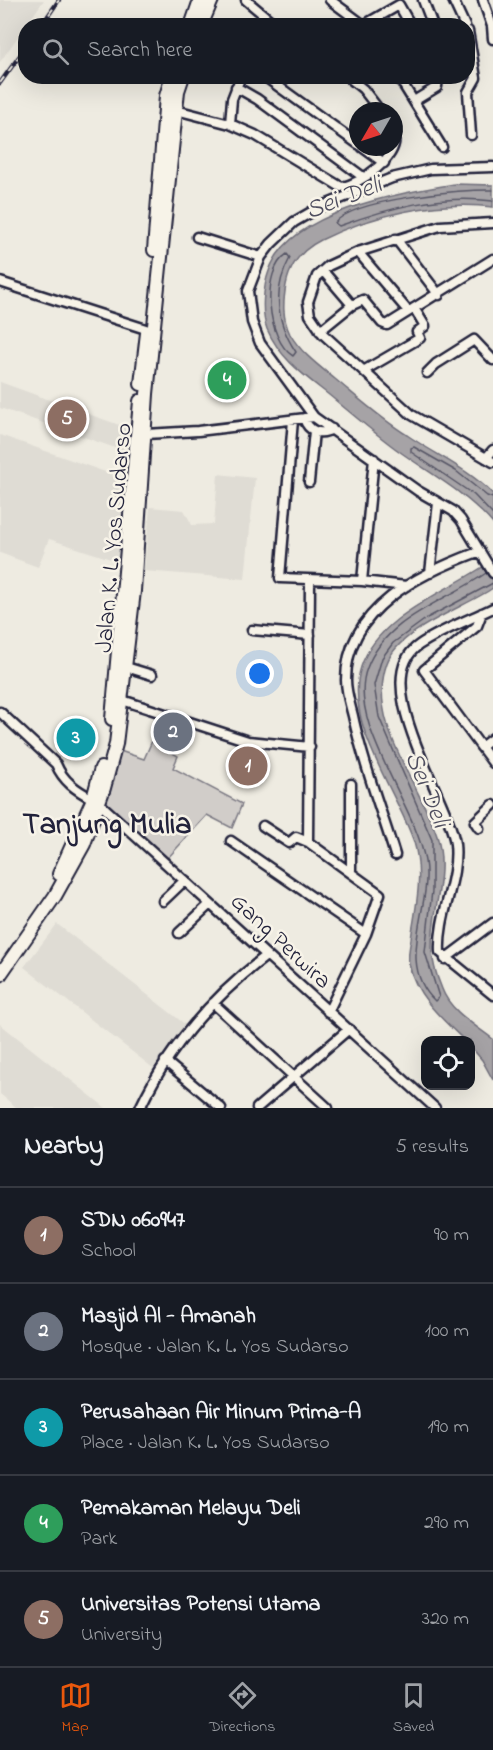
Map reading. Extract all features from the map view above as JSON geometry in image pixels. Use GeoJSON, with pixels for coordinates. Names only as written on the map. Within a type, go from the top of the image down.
{"type":"FeatureCollection","features":[{"type":"Feature","properties":{"kind":"highway"},"geometry":{"type":"LineString","coordinates":[[194,18],[201,0]]}},
{"type":"Feature","properties":{"kind":"highway"},"geometry":{"type":"LineString","coordinates":[[204,18],[212,0]]}},
{"type":"Feature","properties":{"kind":"highway","name":"Jalan K. L. Yos Sudarso"},"geometry":{"type":"LineString","coordinates":[[0,962],[24,932],[58,875],[96,801],[116,744],[135,591],[166,96],[170,84]]}},
{"type":"Feature","properties":{"kind":"highway","name":"Jalan K. L. Yos Sudarso"},"geometry":{"type":"LineString","coordinates":[[0,975],[55,896],[84,844],[111,733],[151,331],[176,110],[181,84]]}},
{"type":"Feature","properties":{"kind":"street"},"geometry":{"type":"LineString","coordinates":[[246,0],[267,18]]}},
{"type":"Feature","properties":{"kind":"street"},"geometry":{"type":"LineString","coordinates":[[330,0],[354,18]]}},
{"type":"Feature","properties":{"kind":"street"},"geometry":{"type":"LineString","coordinates":[[423,0],[430,18]]}},
{"type":"Feature","properties":{"kind":"street"},"geometry":{"type":"LineString","coordinates":[[453,0],[461,18]]}},
{"type":"Feature","properties":{"kind":"street"},"geometry":{"type":"LineString","coordinates":[[483,0],[492,26],[493,39]]}},
{"type":"Feature","properties":{"kind":"street"},"geometry":{"type":"LineString","coordinates":[[374,18],[394,5],[399,5],[406,18]]}},
{"type":"Feature","properties":{"kind":"street"},"geometry":{"type":"LineString","coordinates":[[230,124],[232,99],[237,84]]}},
{"type":"Feature","properties":{"kind":"street"},"geometry":{"type":"LineString","coordinates":[[275,84],[349,137]]}},
{"type":"Feature","properties":{"kind":"street"},"geometry":{"type":"LineString","coordinates":[[356,84],[373,102]]}},
{"type":"Feature","properties":{"kind":"street"},"geometry":{"type":"LineString","coordinates":[[404,84],[442,147]]}},
{"type":"Feature","properties":{"kind":"street"},"geometry":{"type":"LineString","coordinates":[[414,101],[437,87],[437,84]]}},
{"type":"Feature","properties":{"kind":"street"},"geometry":{"type":"LineString","coordinates":[[471,135],[468,92],[473,84]]}},
{"type":"Feature","properties":{"kind":"street"},"geometry":{"type":"LineString","coordinates":[[236,87],[257,99],[363,177]]}},
{"type":"Feature","properties":{"kind":"street"},"geometry":{"type":"LineString","coordinates":[[176,110],[230,124],[271,143],[334,185],[348,186],[384,163],[390,156]]}},
{"type":"Feature","properties":{"kind":"street"},"geometry":{"type":"LineString","coordinates":[[374,156],[384,163]]}},
{"type":"Feature","properties":{"kind":"street"},"geometry":{"type":"LineString","coordinates":[[493,167],[431,169],[375,184],[320,207],[294,222],[261,257],[248,291],[252,322],[273,363],[314,417],[461,520],[480,555],[493,573]]}},
{"type":"Feature","properties":{"kind":"street"},"geometry":{"type":"LineString","coordinates":[[493,223],[440,226],[358,252],[323,270],[317,276],[308,302],[310,315],[320,331],[412,415],[489,460],[493,450]]}},
{"type":"Feature","properties":{"kind":"street"},"geometry":{"type":"LineString","coordinates":[[196,237],[261,257]]}},
{"type":"Feature","properties":{"kind":"street"},"geometry":{"type":"LineString","coordinates":[[396,239],[439,294]]}},
{"type":"Feature","properties":{"kind":"street"},"geometry":{"type":"LineString","coordinates":[[358,252],[425,326],[417,332],[420,338],[365,370]]}},
{"type":"Feature","properties":{"kind":"street"},"geometry":{"type":"LineString","coordinates":[[320,331],[352,305],[363,300],[382,323],[387,325],[492,262]]}},
{"type":"Feature","properties":{"kind":"street"},"geometry":{"type":"LineString","coordinates":[[323,270],[352,305]]}},
{"type":"Feature","properties":{"kind":"street"},"geometry":{"type":"LineString","coordinates":[[0,282],[151,331]]}},
{"type":"Feature","properties":{"kind":"street"},"geometry":{"type":"LineString","coordinates":[[427,373],[436,364],[474,340],[493,360]]}},
{"type":"Feature","properties":{"kind":"street"},"geometry":{"type":"LineString","coordinates":[[146,434],[198,431],[314,417]]}},
{"type":"Feature","properties":{"kind":"street"},"geometry":{"type":"LineString","coordinates":[[304,418],[306,425],[314,431],[322,433],[332,429]]}},
{"type":"Feature","properties":{"kind":"street"},"geometry":{"type":"LineString","coordinates":[[293,420],[280,578],[310,581],[362,581],[406,586]]}},
{"type":"Feature","properties":{"kind":"street"},"geometry":{"type":"LineString","coordinates":[[309,482],[314,431]]}},
{"type":"Feature","properties":{"kind":"street"},"geometry":{"type":"LineString","coordinates":[[362,581],[374,459]]}},
{"type":"Feature","properties":{"kind":"street"},"geometry":{"type":"LineString","coordinates":[[430,573],[438,503]]}},
{"type":"Feature","properties":{"kind":"street"},"geometry":{"type":"LineString","coordinates":[[395,855],[356,736],[346,680],[355,643],[365,623],[389,596],[430,573],[480,555]]}},
{"type":"Feature","properties":{"kind":"street"},"geometry":{"type":"LineString","coordinates":[[308,842],[310,581]]}},
{"type":"Feature","properties":{"kind":"street"},"geometry":{"type":"LineString","coordinates":[[493,608],[418,645],[407,660],[403,671],[405,710],[454,843],[451,886],[439,928],[440,952],[493,995]]}},
{"type":"Feature","properties":{"kind":"street"},"geometry":{"type":"LineString","coordinates":[[482,613],[477,626],[424,670],[493,763]]}},
{"type":"Feature","properties":{"kind":"street"},"geometry":{"type":"LineString","coordinates":[[252,630],[310,635]]}},
{"type":"Feature","properties":{"kind":"street"},"geometry":{"type":"LineString","coordinates":[[126,667],[152,675]]}},
{"type":"Feature","properties":{"kind":"street"},"geometry":{"type":"LineString","coordinates":[[122,700],[248,741],[310,747]]}},
{"type":"Feature","properties":{"kind":"street","name":"Gang Perwira"},"geometry":{"type":"LineString","coordinates":[[0,711],[56,764],[60,775],[74,788],[96,801],[435,1108]]}},
{"type":"Feature","properties":{"kind":"street"},"geometry":{"type":"LineString","coordinates":[[481,747],[493,738]]}},
{"type":"Feature","properties":{"kind":"street"},"geometry":{"type":"LineString","coordinates":[[351,784],[351,870]]}},
{"type":"Feature","properties":{"kind":"street"},"geometry":{"type":"LineString","coordinates":[[479,828],[475,822],[493,805]]}},
{"type":"Feature","properties":{"kind":"street"},"geometry":{"type":"LineString","coordinates":[[263,826],[289,843],[296,837],[308,842],[351,870],[380,894],[366,934],[328,1012]]}},
{"type":"Feature","properties":{"kind":"street"},"geometry":{"type":"LineString","coordinates":[[231,841],[366,934]]}},
{"type":"Feature","properties":{"kind":"street"},"geometry":{"type":"LineString","coordinates":[[163,901],[185,880]]}},
{"type":"Feature","properties":{"kind":"street"},"geometry":{"type":"LineString","coordinates":[[179,933],[210,904]]}},
{"type":"Feature","properties":{"kind":"street"},"geometry":{"type":"LineString","coordinates":[[446,959],[493,923]]}},
{"type":"Feature","properties":{"kind":"street"},"geometry":{"type":"LineString","coordinates":[[140,1108],[165,1061],[213,1003],[267,956]]}},
{"type":"Feature","properties":{"kind":"street"},"geometry":{"type":"LineString","coordinates":[[213,1003],[328,1108]]}},
{"type":"Feature","properties":{"kind":"street"},"geometry":{"type":"LineString","coordinates":[[257,1108],[349,1029]]}},
{"type":"Feature","properties":{"kind":"street"},"geometry":{"type":"LineString","coordinates":[[165,1061],[221,1108]]}},
{"type":"Feature","properties":{"kind":"shaded area"},"geometry":{"type":"Polygon","coordinates":[[[0,0],[44,0],[31,18],[18,18],[18,37],[0,62],[0,0]]]}},
{"type":"Feature","properties":{"kind":"shaded area"},"geometry":{"type":"Polygon","coordinates":[[[0,382],[133,430],[127,452],[0,408],[0,382]]]}},
{"type":"Feature","properties":{"kind":"shaded area"},"geometry":{"type":"Polygon","coordinates":[[[0,435],[131,481],[120,562],[49,539],[38,567],[0,553],[0,435]]]}},
{"type":"Feature","properties":{"kind":"shaded area"},"geometry":{"type":"Polygon","coordinates":[[[218,474],[255,478],[245,579],[144,571],[150,507],[184,510],[192,525],[214,524],[218,474]]]}},
{"type":"Feature","properties":{"kind":"shaded area"},"geometry":{"type":"Polygon","coordinates":[[[152,741],[178,756],[173,768],[242,804],[232,828],[207,815],[166,860],[103,802],[117,750],[144,759],[152,741]]]}},
{"type":"Feature","properties":{"kind":"shaded area"},"geometry":{"type":"Polygon","coordinates":[[[57,924],[186,1025],[153,1068],[24,967],[57,924]]]}},
{"type":"Feature","properties":{"kind":"shaded area"},"geometry":{"type":"Polygon","coordinates":[[[0,1024],[106,1108],[17,1108],[0,1094],[0,1024]]]}},
{"type":"Feature","properties":{"kind":"water"},"geometry":{"type":"Polygon","coordinates":[[[455,184],[493,185],[493,207],[450,206],[405,212],[361,223],[321,240],[302,253],[290,271],[285,291],[284,316],[294,341],[316,364],[388,422],[462,470],[493,494],[493,524],[460,493],[387,443],[294,366],[272,340],[267,329],[263,308],[269,271],[281,250],[299,233],[322,219],[349,208],[406,193],[455,184]]]}},
{"type":"Feature","properties":{"kind":"water"},"geometry":{"type":"Polygon","coordinates":[[[493,560],[493,588],[434,620],[405,640],[394,651],[387,663],[382,685],[383,707],[389,729],[397,751],[429,815],[440,850],[440,879],[432,935],[435,969],[442,989],[451,1004],[493,1039],[493,1080],[475,1052],[475,1036],[460,1036],[423,996],[412,975],[408,956],[416,910],[417,853],[406,822],[365,734],[359,711],[357,689],[361,667],[370,648],[383,632],[418,605],[493,560]]]}},
{"type":"Feature","properties":{"kind":"railway"},"geometry":{"type":"LineString","coordinates":[[47,18],[59,0]]}},
{"type":"Feature","properties":{"kind":"railway"},"geometry":{"type":"LineString","coordinates":[[0,83],[18,58]]}},
{"type":"Feature","properties":{"kind":"place","name":"Pemakaman Melayu Deli"},"geometry":{"type":"Point","coordinates":[227,380]}},
{"type":"Feature","properties":{"kind":"place","name":"Universitas Potensi Utama"},"geometry":{"type":"Point","coordinates":[67,419]}},
{"type":"Feature","properties":{"kind":"place","name":"Masjid Al - Amanah"},"geometry":{"type":"Point","coordinates":[173,732]}},
{"type":"Feature","properties":{"kind":"place","name":"Perusahaan Air Minum Prima-A"},"geometry":{"type":"Point","coordinates":[76,738]}},
{"type":"Feature","properties":{"kind":"place","name":"SDN 060947"},"geometry":{"type":"Point","coordinates":[248,766]}},
{"type":"Feature","properties":{"kind":"district","name":"Tanjung Mulia"},"geometry":{"type":"Point","coordinates":[107,826]}},
{"type":"Feature","properties":{"kind":"water label","name":"Sei Deli"},"geometry":{"type":"Point","coordinates":[344,199]}},
{"type":"Feature","properties":{"kind":"water label","name":"Sei Deli"},"geometry":{"type":"Point","coordinates":[426,790]}}]}
